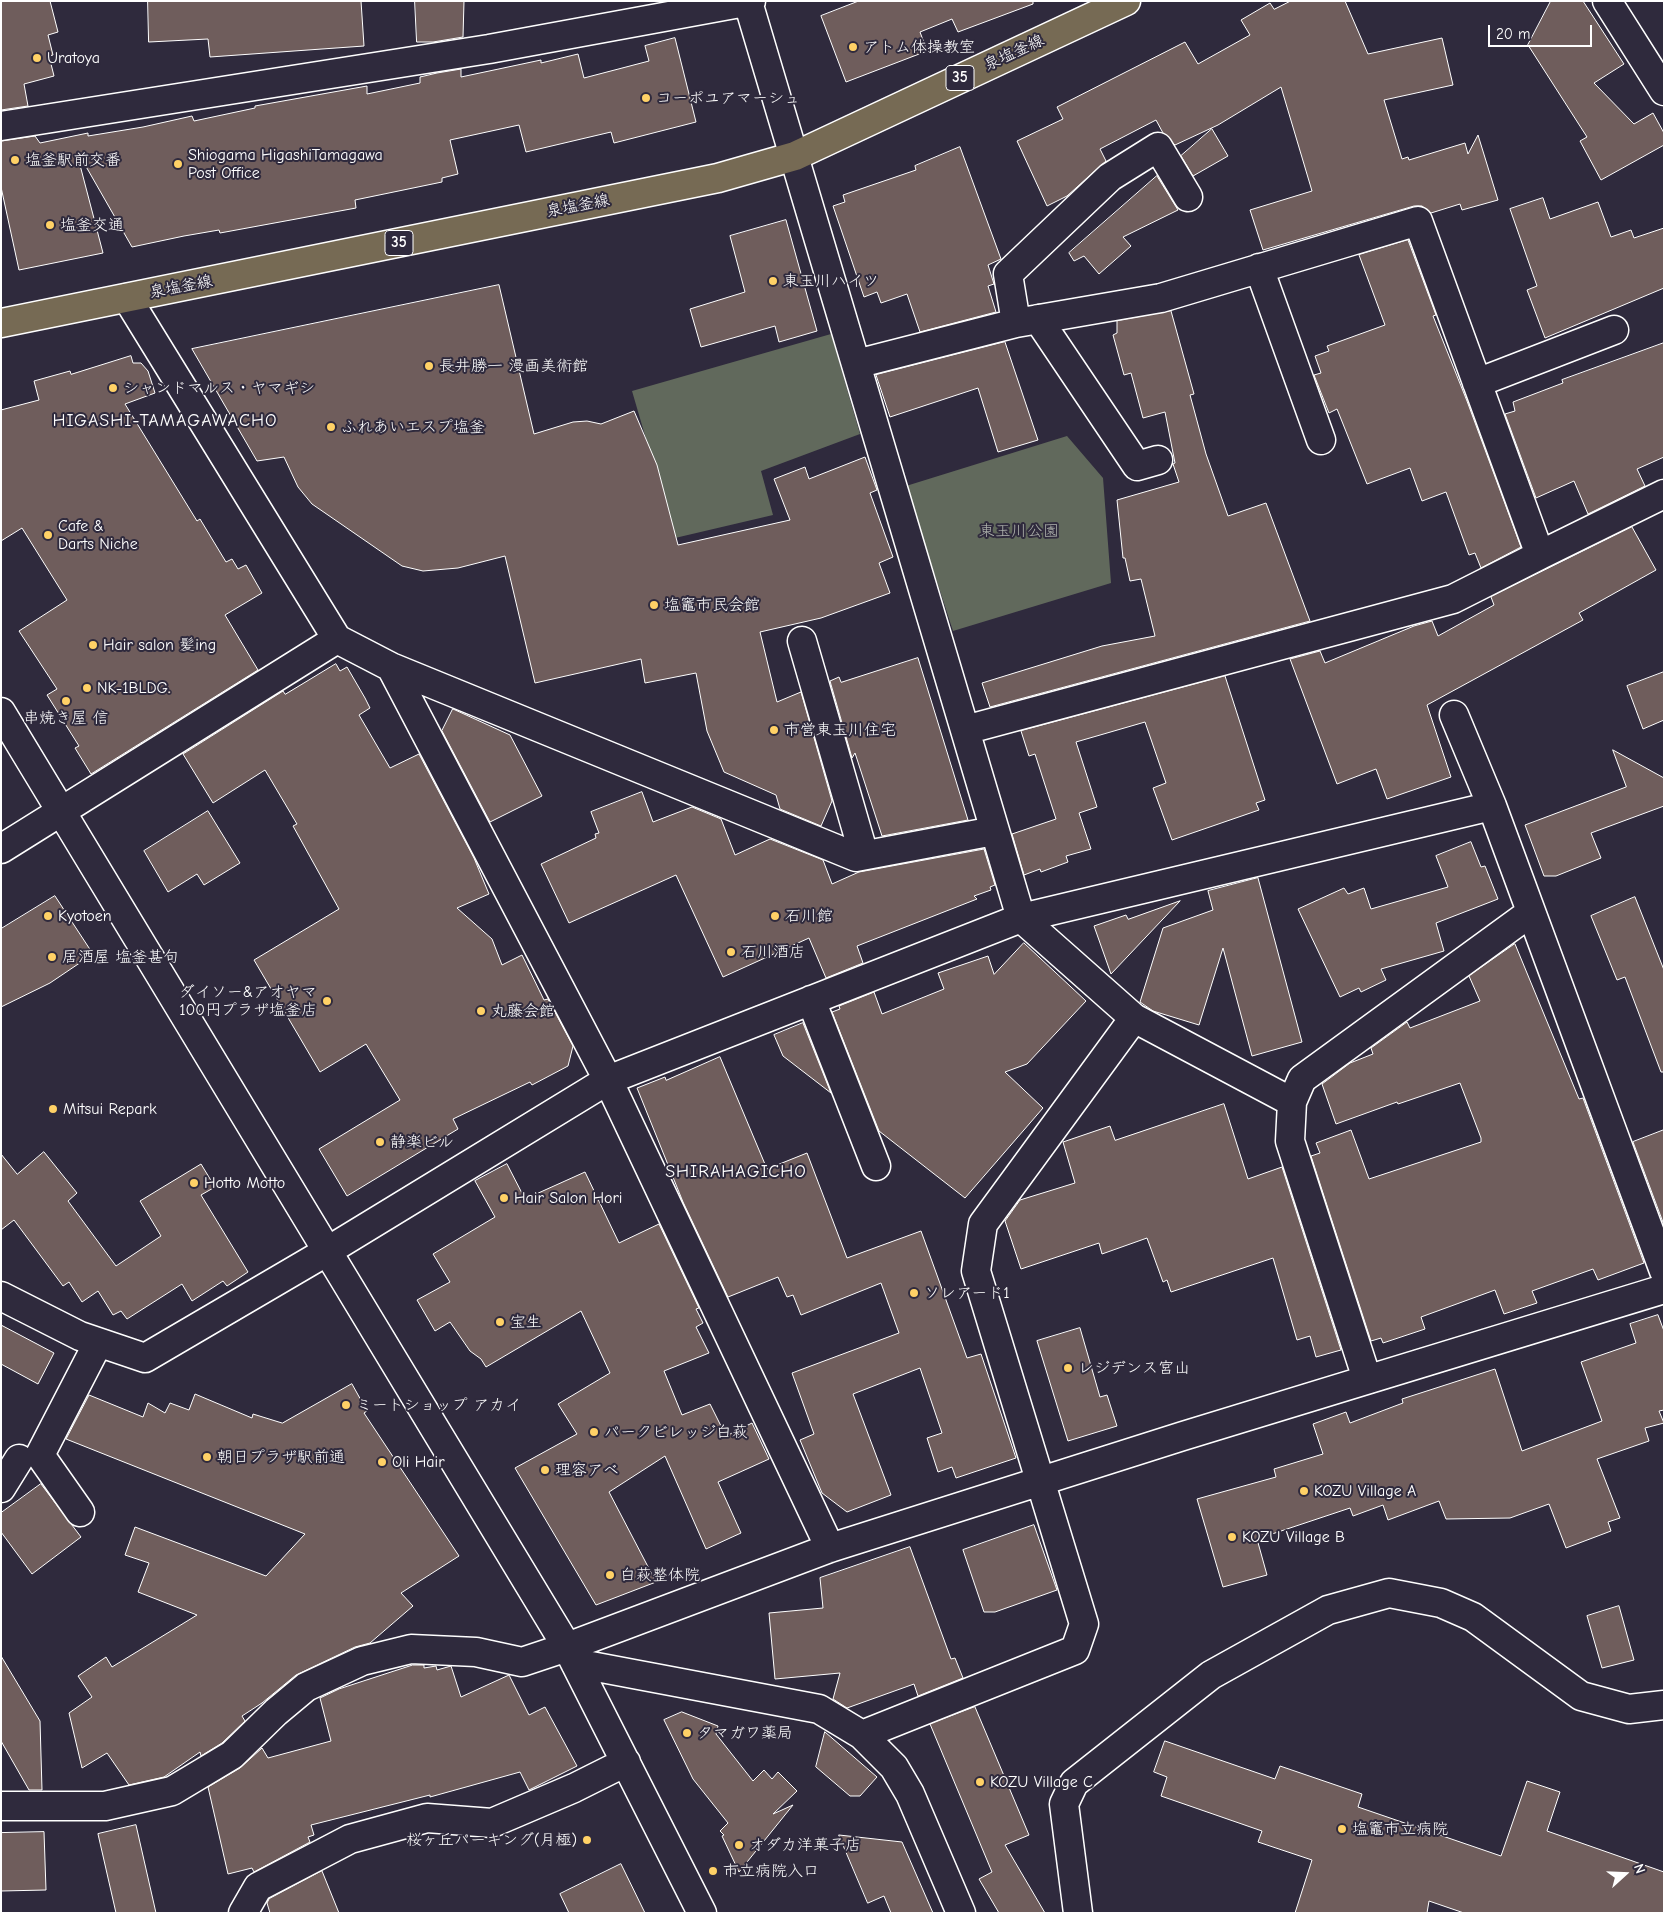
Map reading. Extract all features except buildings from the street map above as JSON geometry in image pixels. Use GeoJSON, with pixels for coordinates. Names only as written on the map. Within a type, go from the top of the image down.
{"type":"FeatureCollection","features":[{"type":"Feature","properties":{"kind":"main road","name":"泉塩釜線"},"geometry":{"type":"LineString","coordinates":[[1,323],[709,180],[795,156],[1126,1]]}},
{"type":"Feature","properties":{"kind":"street"},"geometry":{"type":"LineString","coordinates":[[1607,1],[1664,90]]}},
{"type":"Feature","properties":{"kind":"street"},"geometry":{"type":"LineString","coordinates":[[1,126],[479,50],[750,2],[1021,918],[1134,1018],[1292,1102]]}},
{"type":"Feature","properties":{"kind":"street"},"geometry":{"type":"LineString","coordinates":[[1158,460],[1137,466],[1027,321],[1008,274],[1110,177],[1158,147],[1188,197]]}},
{"type":"Feature","properties":{"kind":"street"},"geometry":{"type":"LineString","coordinates":[[856,364],[1027,321],[1161,298],[1418,221],[1540,555]]}},
{"type":"Feature","properties":{"kind":"street"},"geometry":{"type":"LineString","coordinates":[[1260,268],[1321,440]]}},
{"type":"Feature","properties":{"kind":"street"},"geometry":{"type":"LineString","coordinates":[[127,298],[337,640],[391,667],[856,857],[994,831]]}},
{"type":"Feature","properties":{"kind":"street"},"geometry":{"type":"LineString","coordinates":[[1477,383],[1614,330]]}},
{"type":"Feature","properties":{"kind":"street"},"geometry":{"type":"LineString","coordinates":[[965,730],[1453,599],[1664,494]]}},
{"type":"Feature","properties":{"kind":"street"},"geometry":{"type":"LineString","coordinates":[[1,850],[337,640]]}},
{"type":"Feature","properties":{"kind":"street"},"geometry":{"type":"LineString","coordinates":[[802,642],[864,855]]}},
{"type":"Feature","properties":{"kind":"street"},"geometry":{"type":"LineString","coordinates":[[391,667],[608,1080],[830,1548]]}},
{"type":"Feature","properties":{"kind":"street"},"geometry":{"type":"LineString","coordinates":[[1,712],[571,1655],[702,1913]]}},
{"type":"Feature","properties":{"kind":"street"},"geometry":{"type":"LineString","coordinates":[[1454,715],[1492,806],[1664,1271]]}},
{"type":"Feature","properties":{"kind":"street"},"geometry":{"type":"LineString","coordinates":[[1,1296],[98,1344],[145,1358],[326,1252],[608,1080],[1021,918],[1492,806]]}},
{"type":"Feature","properties":{"kind":"street"},"geometry":{"type":"LineString","coordinates":[[1367,1379],[1290,1141],[1292,1102],[1302,1079],[1530,913]]}},
{"type":"Feature","properties":{"kind":"street"},"geometry":{"type":"LineString","coordinates":[[811,1000],[876,1166]]}},
{"type":"Feature","properties":{"kind":"street"},"geometry":{"type":"LineString","coordinates":[[862,1735],[1075,1650],[1084,1624],[976,1271],[983,1224],[1134,1018]]}},
{"type":"Feature","properties":{"kind":"street"},"geometry":{"type":"LineString","coordinates":[[1,1806],[105,1806],[172,1791],[232,1755],[276,1712],[306,1687],[362,1661],[411,1649],[476,1652],[522,1662],[571,1655],[830,1548],[1367,1379],[1664,1289]]}},
{"type":"Feature","properties":{"kind":"street"},"geometry":{"type":"LineString","coordinates":[[80,1512],[40,1455],[98,1344]]}},
{"type":"Feature","properties":{"kind":"street"},"geometry":{"type":"LineString","coordinates":[[1,1488],[19,1459]]}},
{"type":"Feature","properties":{"kind":"street"},"geometry":{"type":"LineString","coordinates":[[1078,1913],[1064,1804],[1074,1783],[1211,1675],[1328,1610],[1389,1593],[1442,1603],[1473,1617],[1581,1696],[1629,1709],[1664,1706]]}},
{"type":"Feature","properties":{"kind":"street"},"geometry":{"type":"LineString","coordinates":[[571,1655],[819,1709],[862,1735],[894,1767],[910,1794],[961,1913]]}},
{"type":"Feature","properties":{"kind":"street"},"geometry":{"type":"LineString","coordinates":[[243,1913],[258,1887],[350,1839],[428,1818],[492,1823],[574,1788],[626,1762]]}},
{"type":"Feature","properties":{"kind":"green space"},"geometry":{"type":"Polygon","coordinates":[[[831,334],[860,434],[761,471],[773,515],[675,538],[632,391],[831,334]]]}},
{"type":"Feature","properties":{"kind":"green space","name":"東玉川公園"},"geometry":{"type":"Polygon","coordinates":[[[1067,436],[1103,478],[1111,583],[953,631],[906,486],[1067,436]]]}},
{"type":"Feature","properties":{"kind":"place","name":"アトム体操教室"},"geometry":{"type":"Point","coordinates":[853,47]}},
{"type":"Feature","properties":{"kind":"place","name":"Uratoya"},"geometry":{"type":"Point","coordinates":[37,58]}},
{"type":"Feature","properties":{"kind":"place","name":"コーポユアマーシュ"},"geometry":{"type":"Point","coordinates":[646,98]}},
{"type":"Feature","properties":{"kind":"place","name":"塩釜駅前交番"},"geometry":{"type":"Point","coordinates":[15,160]}},
{"type":"Feature","properties":{"kind":"place","name":"Shiogama HigashiTamagawa Post Office"},"geometry":{"type":"Point","coordinates":[178,164]}},
{"type":"Feature","properties":{"kind":"place","name":"塩釜交通"},"geometry":{"type":"Point","coordinates":[50,225]}},
{"type":"Feature","properties":{"kind":"place","name":"東玉川ハイツ"},"geometry":{"type":"Point","coordinates":[773,281]}},
{"type":"Feature","properties":{"kind":"place","name":"長井勝一 漫画美術館"},"geometry":{"type":"Point","coordinates":[429,366]}},
{"type":"Feature","properties":{"kind":"place","name":"シャンドマルス・ヤマギシ"},"geometry":{"type":"Point","coordinates":[113,388]}},
{"type":"Feature","properties":{"kind":"place","name":"ふれあいエスプ塩釜"},"geometry":{"type":"Point","coordinates":[331,427]}},
{"type":"Feature","properties":{"kind":"place","name":"Cafe & Darts Niche"},"geometry":{"type":"Point","coordinates":[48,535]}},
{"type":"Feature","properties":{"kind":"place","name":"塩竈市民会館"},"geometry":{"type":"Point","coordinates":[654,605]}},
{"type":"Feature","properties":{"kind":"place","name":"Hair salon 髪ing"},"geometry":{"type":"Point","coordinates":[93,645]}},
{"type":"Feature","properties":{"kind":"place","name":"NK-1BLDG."},"geometry":{"type":"Point","coordinates":[87,688]}},
{"type":"Feature","properties":{"kind":"place","name":"串焼き屋 信"},"geometry":{"type":"Point","coordinates":[66,701]}},
{"type":"Feature","properties":{"kind":"place","name":"市営東玉川住宅"},"geometry":{"type":"Point","coordinates":[774,730]}},
{"type":"Feature","properties":{"kind":"place","name":"Kyotoen"},"geometry":{"type":"Point","coordinates":[48,916]}},
{"type":"Feature","properties":{"kind":"place","name":"石川館"},"geometry":{"type":"Point","coordinates":[775,916]}},
{"type":"Feature","properties":{"kind":"place","name":"石川酒店"},"geometry":{"type":"Point","coordinates":[731,952]}},
{"type":"Feature","properties":{"kind":"place","name":"居酒屋 塩釜甚句"},"geometry":{"type":"Point","coordinates":[52,957]}},
{"type":"Feature","properties":{"kind":"place","name":"ダイソー&アオヤマ 100円プラザ塩釜店"},"geometry":{"type":"Point","coordinates":[327,1001]}},
{"type":"Feature","properties":{"kind":"place","name":"丸藤会館"},"geometry":{"type":"Point","coordinates":[481,1011]}},
{"type":"Feature","properties":{"kind":"place","name":"Mitsui Repark"},"geometry":{"type":"Point","coordinates":[53,1109]}},
{"type":"Feature","properties":{"kind":"place","name":"静楽ビル"},"geometry":{"type":"Point","coordinates":[380,1142]}},
{"type":"Feature","properties":{"kind":"place","name":"Hotto Motto"},"geometry":{"type":"Point","coordinates":[194,1183]}},
{"type":"Feature","properties":{"kind":"place","name":"Hair Salon Hori"},"geometry":{"type":"Point","coordinates":[504,1198]}},
{"type":"Feature","properties":{"kind":"place","name":"ソレアード1"},"geometry":{"type":"Point","coordinates":[914,1293]}},
{"type":"Feature","properties":{"kind":"place","name":"宝生"},"geometry":{"type":"Point","coordinates":[500,1322]}},
{"type":"Feature","properties":{"kind":"place","name":"レジデンス宮山"},"geometry":{"type":"Point","coordinates":[1068,1368]}},
{"type":"Feature","properties":{"kind":"place","name":"ミートショップ アカイ"},"geometry":{"type":"Point","coordinates":[346,1405]}},
{"type":"Feature","properties":{"kind":"place","name":"パークビレッジ白萩"},"geometry":{"type":"Point","coordinates":[594,1432]}},
{"type":"Feature","properties":{"kind":"place","name":"朝日プラザ駅前通"},"geometry":{"type":"Point","coordinates":[207,1457]}},
{"type":"Feature","properties":{"kind":"place","name":"Oli Hair"},"geometry":{"type":"Point","coordinates":[382,1462]}},
{"type":"Feature","properties":{"kind":"place","name":"理容アベ"},"geometry":{"type":"Point","coordinates":[545,1470]}},
{"type":"Feature","properties":{"kind":"place","name":"KOZU Village A"},"geometry":{"type":"Point","coordinates":[1304,1491]}},
{"type":"Feature","properties":{"kind":"place","name":"KOZU Village B"},"geometry":{"type":"Point","coordinates":[1232,1537]}},
{"type":"Feature","properties":{"kind":"place","name":"白萩整体院"},"geometry":{"type":"Point","coordinates":[610,1575]}},
{"type":"Feature","properties":{"kind":"place","name":"タマガワ薬局"},"geometry":{"type":"Point","coordinates":[687,1733]}},
{"type":"Feature","properties":{"kind":"place","name":"KOZU Village C"},"geometry":{"type":"Point","coordinates":[980,1782]}},
{"type":"Feature","properties":{"kind":"place","name":"塩竈市立病院"},"geometry":{"type":"Point","coordinates":[1342,1829]}},
{"type":"Feature","properties":{"kind":"place","name":"桜ヶ丘パーキング(月極)"},"geometry":{"type":"Point","coordinates":[587,1840]}},
{"type":"Feature","properties":{"kind":"place","name":"オダカ洋菓子店"},"geometry":{"type":"Point","coordinates":[739,1845]}},
{"type":"Feature","properties":{"kind":"place","name":"市立病院入口"},"geometry":{"type":"Point","coordinates":[713,1871]}},
{"type":"Feature","properties":{"kind":"district","name":"HIGASHI-TAMAGAWACHO"},"geometry":{"type":"Point","coordinates":[165,421]}},
{"type":"Feature","properties":{"kind":"district","name":"SHIRAHAGICHO"},"geometry":{"type":"Point","coordinates":[736,1172]}}]}
